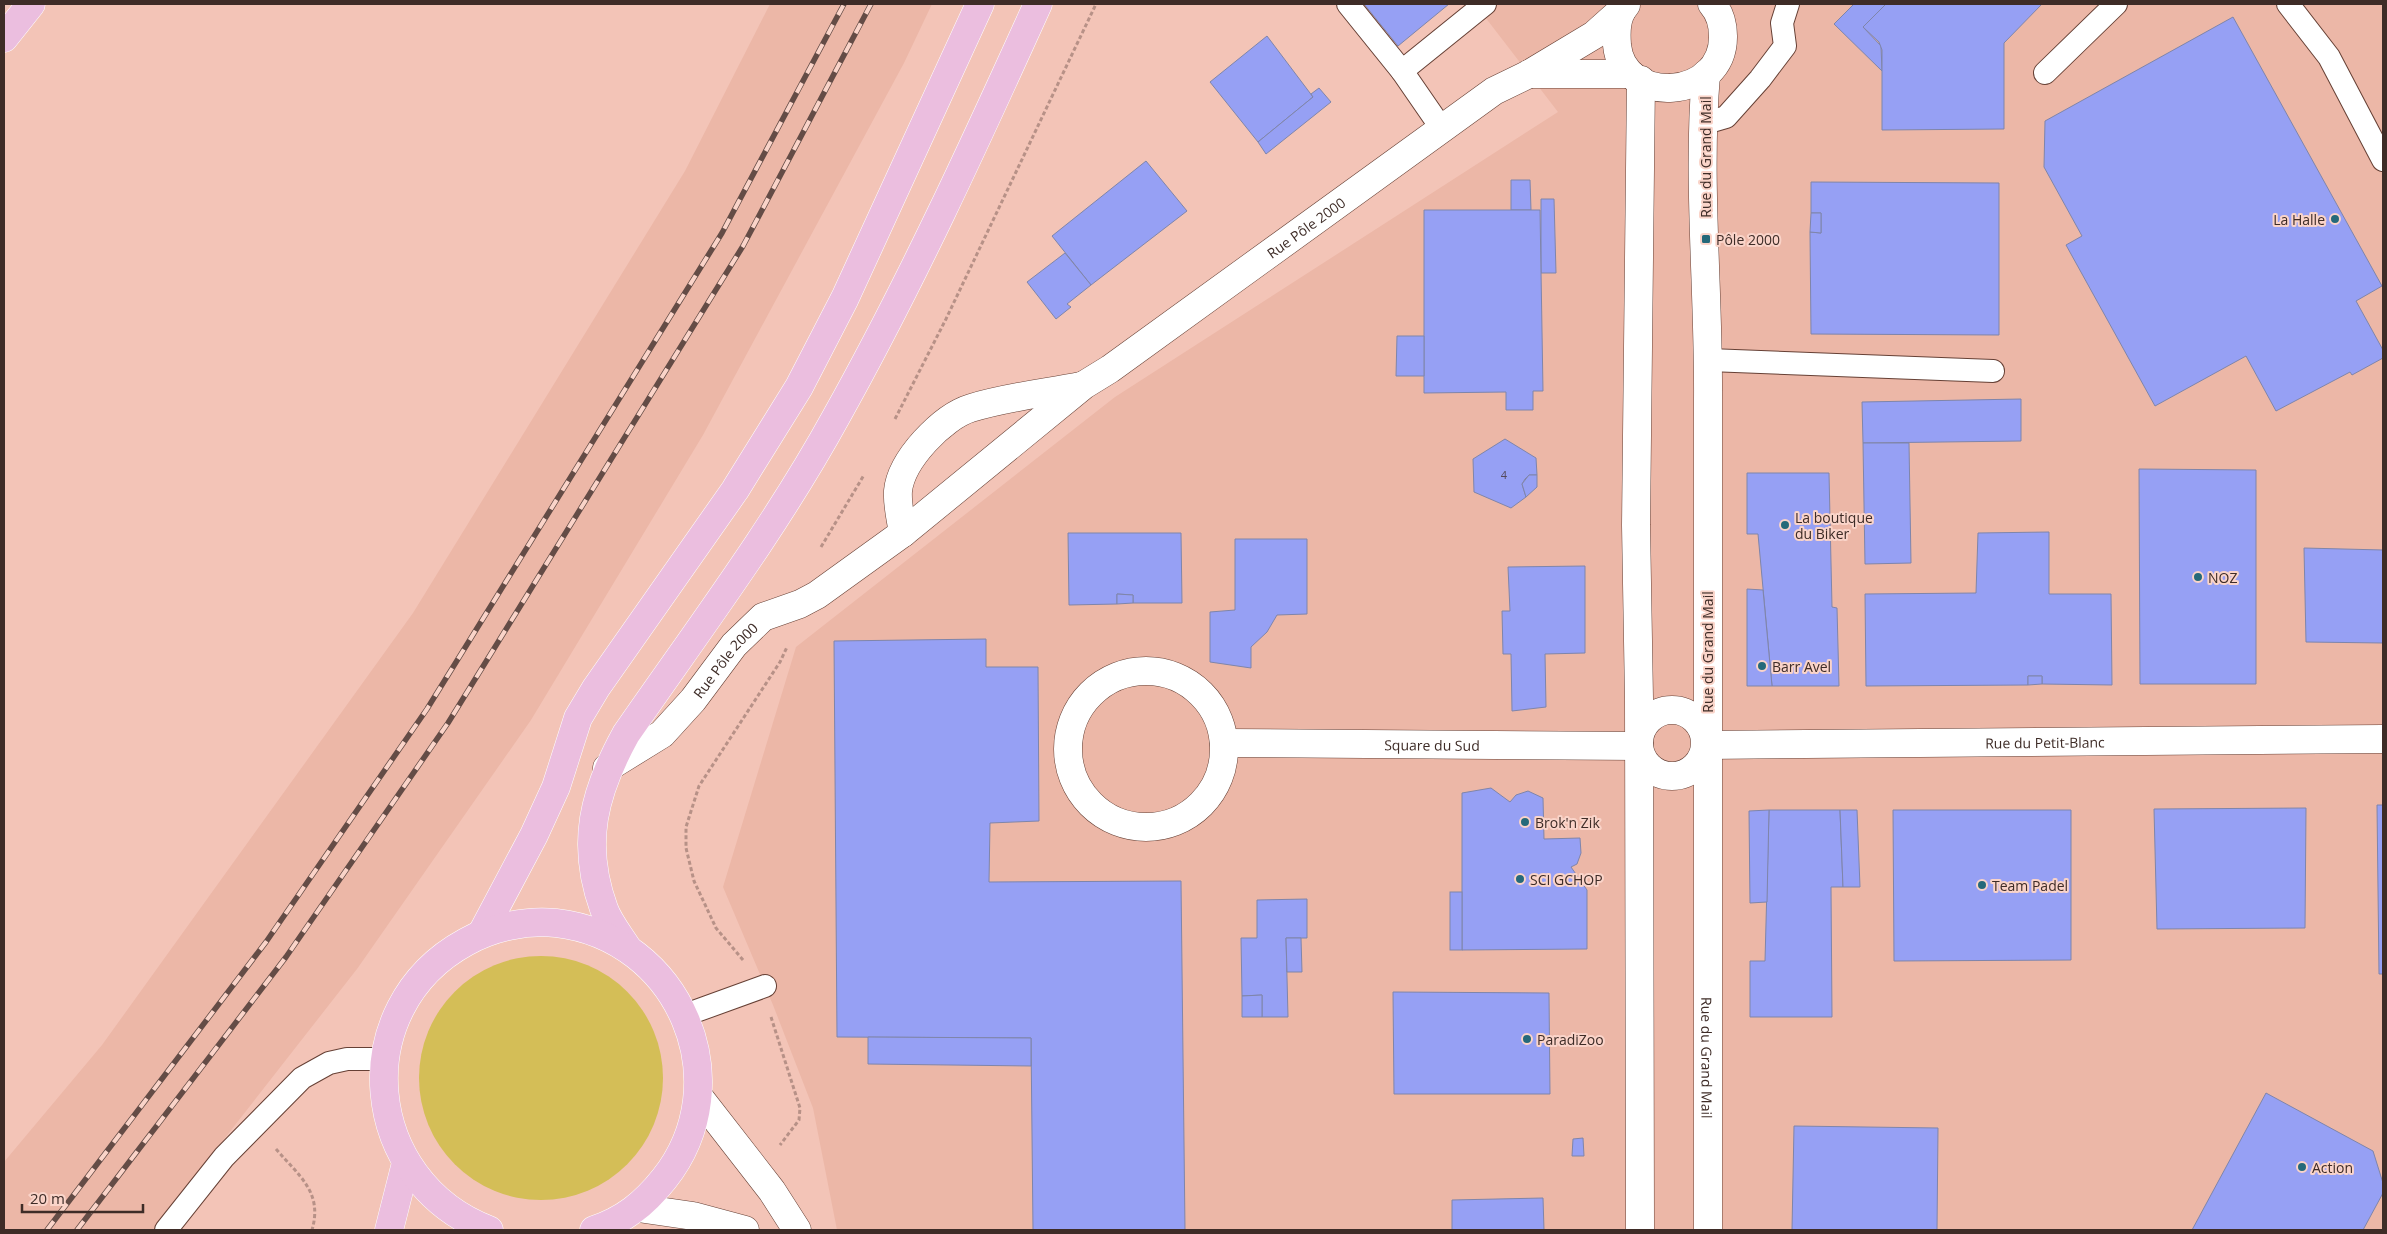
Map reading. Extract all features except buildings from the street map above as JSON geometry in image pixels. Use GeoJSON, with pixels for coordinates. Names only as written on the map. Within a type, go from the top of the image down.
{"type":"FeatureCollection","features":[{"type":"Feature","properties":{"kind":"main road"},"geometry":{"type":"LineString","coordinates":[[4,38],[30,4]]}},
{"type":"Feature","properties":{"kind":"main road"},"geometry":{"type":"LineString","coordinates":[[482,934],[534,835],[552,795],[578,718],[596,688],[735,490],[799,387],[845,298],[980,4]]}},
{"type":"Feature","properties":{"kind":"main road"},"geometry":{"type":"LineString","coordinates":[[628,948],[604,911],[596,879],[591,844],[595,806],[607,768],[626,734],[778,515],[836,418],[979,134],[1038,4]]}},
{"type":"Feature","properties":{"kind":"main road"},"geometry":{"type":"LineString","coordinates":[[489,1230],[450,1210],[426,1189],[406,1163],[389,1127],[383,1088],[385,1059],[398,1013],[419,979],[447,953],[482,934],[518,924],[556,923],[594,931],[628,948],[651,967],[670,990],[685,1015],[697,1055],[699,1097],[691,1132],[676,1164],[638,1208],[617,1222],[594,1230]]}},
{"type":"Feature","properties":{"kind":"main road"},"geometry":{"type":"LineString","coordinates":[[388,1230],[406,1163]]}},
{"type":"Feature","properties":{"kind":"street"},"geometry":{"type":"LineString","coordinates":[[1706,74],[1718,60],[1723,44],[1723,26],[1715,6]]}},
{"type":"Feature","properties":{"kind":"street","name":"Rue Pôle 2000"},"geometry":{"type":"LineString","coordinates":[[607,768],[662,734],[693,700],[734,645],[763,617],[800,604],[817,595],[903,533],[1084,385],[1118,364],[1494,91],[1529,74],[1594,35],[1624,7]]}},
{"type":"Feature","properties":{"kind":"street"},"geometry":{"type":"LineString","coordinates":[[1624,7],[1616,28],[1618,48],[1622,62],[1636,77],[1636,525],[1639,746],[1640,1230]]}},
{"type":"Feature","properties":{"kind":"street","name":"Rue Pôle 2000"},"geometry":{"type":"LineString","coordinates":[[1529,74],[1636,77],[1657,87],[1675,89],[1692,84],[1706,74]]}},
{"type":"Feature","properties":{"kind":"street","name":"Rue du Grand Mail"},"geometry":{"type":"LineString","coordinates":[[1706,74],[1702,124],[1709,360],[1706,745],[1708,1230]]}},
{"type":"Feature","properties":{"kind":"street","name":"Rue Pôle 2000"},"geometry":{"type":"LineString","coordinates":[[903,533],[898,490],[910,459],[925,440],[950,420],[970,408],[1084,385]]}},
{"type":"Feature","properties":{"kind":"street"},"geometry":{"type":"LineString","coordinates":[[1145,670],[1175,676],[1188,682],[1205,697],[1218,716],[1224,743],[1224,760],[1218,781],[1206,800],[1189,815],[1176,822],[1146,828],[1124,824],[1098,811],[1087,801],[1074,782],[1068,761],[1068,738],[1074,717],[1086,698],[1102,683],[1123,674],[1145,670]]}},
{"type":"Feature","properties":{"kind":"street"},"geometry":{"type":"LineString","coordinates":[[1672,709],[1688,714],[1700,724],[1705,734],[1704,756],[1698,765],[1689,773],[1673,776],[1656,773],[1648,766],[1641,757],[1639,746],[1644,725],[1661,711],[1672,709]]}},
{"type":"Feature","properties":{"kind":"street","name":"Rue du Petit-Blanc"},"geometry":{"type":"LineString","coordinates":[[1706,745],[2383,739]]}},
{"type":"Feature","properties":{"kind":"street","name":"Square du Sud"},"geometry":{"type":"LineString","coordinates":[[1224,743],[1639,746]]}},
{"type":"Feature","properties":{"kind":"street"},"geometry":{"type":"LineString","coordinates":[[699,1097],[772,1191],[797,1230]]}},
{"type":"Feature","properties":{"kind":"street"},"geometry":{"type":"LineString","coordinates":[[638,1208],[693,1216],[745,1230]]}},
{"type":"Feature","properties":{"kind":"lane"},"geometry":{"type":"LineString","coordinates":[[1348,4],[1402,71],[1442,129]]}},
{"type":"Feature","properties":{"kind":"lane"},"geometry":{"type":"LineString","coordinates":[[1402,71],[1485,4]]}},
{"type":"Feature","properties":{"kind":"lane"},"geometry":{"type":"LineString","coordinates":[[1702,124],[1726,116],[1760,79],[1785,46],[1782,23],[1788,4]]}},
{"type":"Feature","properties":{"kind":"lane"},"geometry":{"type":"LineString","coordinates":[[2045,72],[2116,4]]}},
{"type":"Feature","properties":{"kind":"lane"},"geometry":{"type":"LineString","coordinates":[[2288,4],[2329,57],[2383,160]]}},
{"type":"Feature","properties":{"kind":"lane"},"geometry":{"type":"LineString","coordinates":[[1709,360],[1993,372]]}},
{"type":"Feature","properties":{"kind":"lane"},"geometry":{"type":"LineString","coordinates":[[685,1015],[766,986]]}},
{"type":"Feature","properties":{"kind":"lane"},"geometry":{"type":"LineString","coordinates":[[166,1230],[224,1157],[254,1124],[302,1078],[329,1063],[348,1058],[385,1059]]}},
{"type":"Feature","properties":{"kind":"path"},"geometry":{"type":"LineString","coordinates":[[254,1124],[310,1187],[315,1200],[312,1230]]}},
{"type":"Feature","properties":{"kind":"shaded area"},"geometry":{"type":"Polygon","coordinates":[[[770,4],[932,4],[904,63],[703,435],[531,720],[357,969],[153,1230],[4,1230],[4,1162],[102,1045],[413,613],[685,171],[770,4]]]}},
{"type":"Feature","properties":{"kind":"shaded area"},"geometry":{"type":"Polygon","coordinates":[[[1475,4],[2383,4],[2383,1230],[837,1230],[813,1108],[773,1005],[723,887],[796,647],[1115,397],[1558,112],[1475,4]]]}},
{"type":"Feature","properties":{"kind":"shaded area"},"geometry":{"type":"Polygon","coordinates":[[[529,956],[553,956],[577,961],[599,970],[628,991],[643,1010],[654,1031],[661,1054],[663,1078],[661,1102],[654,1125],[643,1146],[628,1165],[599,1186],[577,1195],[553,1200],[529,1200],[505,1195],[483,1186],[463,1173],[446,1156],[433,1136],[424,1114],[419,1090],[419,1066],[424,1042],[433,1020],[446,1000],[463,983],[483,970],[505,961],[529,956]]]}},
{"type":"Feature","properties":{"kind":"railway"},"geometry":{"type":"LineString","coordinates":[[47,1230],[266,942],[427,709],[722,233],[844,4]]}},
{"type":"Feature","properties":{"kind":"railway"},"geometry":{"type":"LineString","coordinates":[[77,1230],[286,957],[448,723],[743,246],[871,4]]}},
{"type":"Feature","properties":{"kind":"place","name":"La Halle"},"geometry":{"type":"Point","coordinates":[2335,219]}},
{"type":"Feature","properties":{"kind":"place","name":"Pôle 2000"},"geometry":{"type":"Point","coordinates":[1706,239]}},
{"type":"Feature","properties":{"kind":"place","name":"La boutique du Biker"},"geometry":{"type":"Point","coordinates":[1785,525]}},
{"type":"Feature","properties":{"kind":"place","name":"NOZ"},"geometry":{"type":"Point","coordinates":[2198,577]}},
{"type":"Feature","properties":{"kind":"place","name":"Barr Avel"},"geometry":{"type":"Point","coordinates":[1762,666]}},
{"type":"Feature","properties":{"kind":"place","name":"Brok'n Zik"},"geometry":{"type":"Point","coordinates":[1525,822]}},
{"type":"Feature","properties":{"kind":"place","name":"SCI GCHOP"},"geometry":{"type":"Point","coordinates":[1520,879]}},
{"type":"Feature","properties":{"kind":"place","name":"Team Padel"},"geometry":{"type":"Point","coordinates":[1982,885]}},
{"type":"Feature","properties":{"kind":"place","name":"ParadiZoo"},"geometry":{"type":"Point","coordinates":[1527,1039]}},
{"type":"Feature","properties":{"kind":"place","name":"Action"},"geometry":{"type":"Point","coordinates":[2302,1167]}}]}
